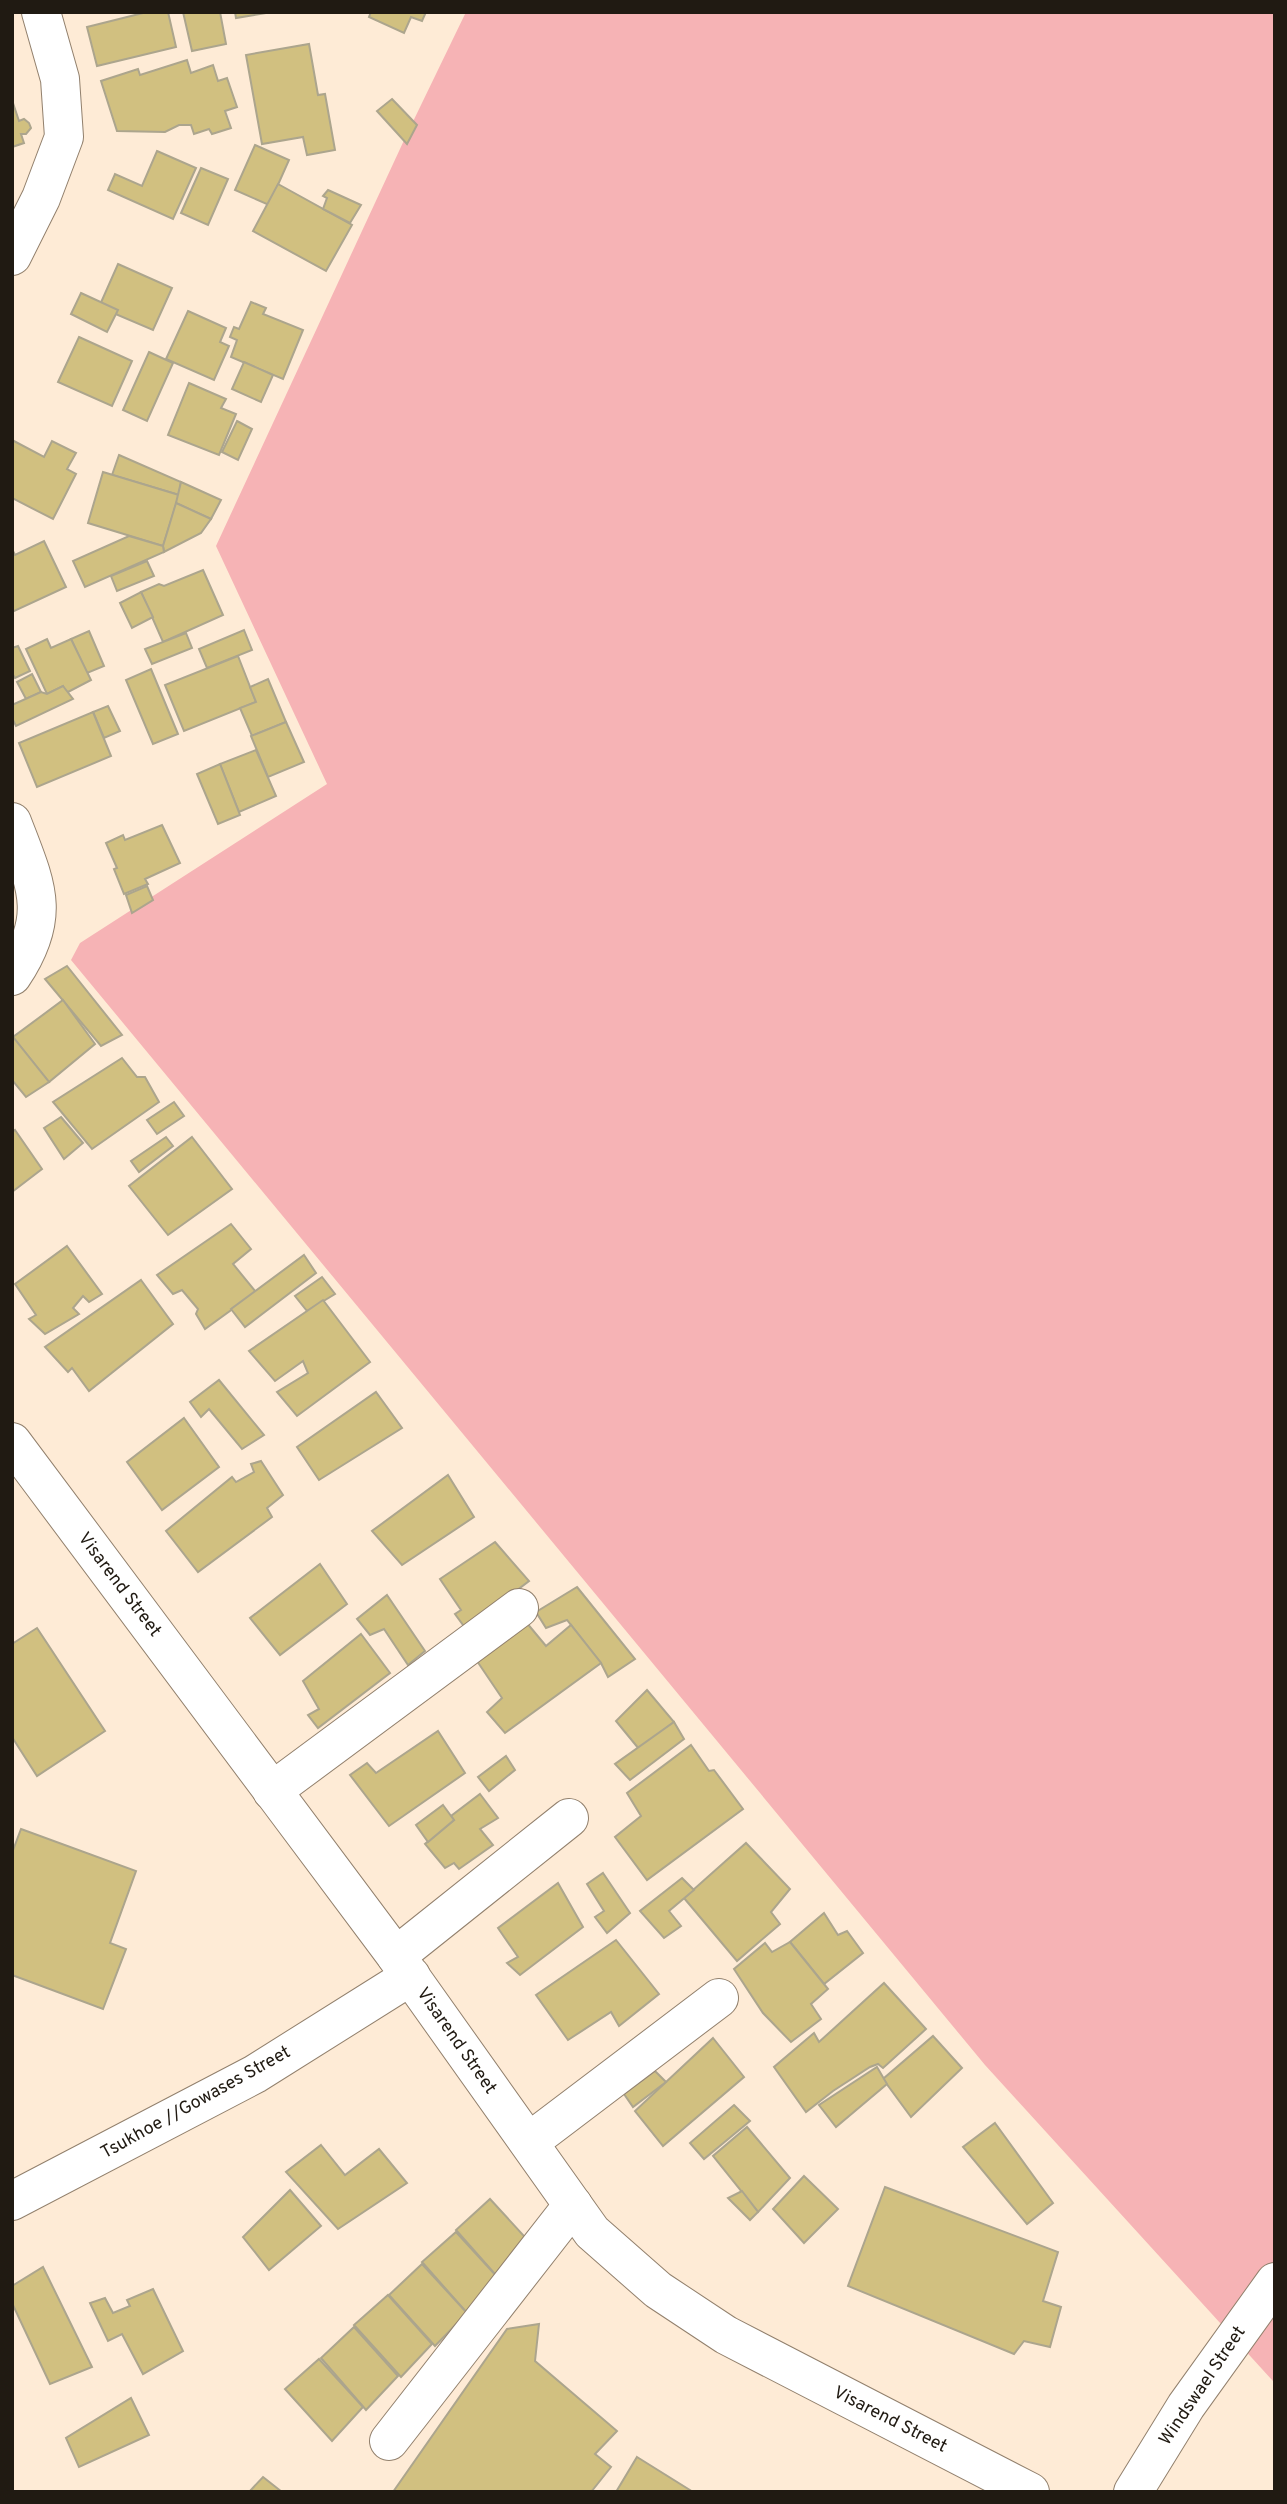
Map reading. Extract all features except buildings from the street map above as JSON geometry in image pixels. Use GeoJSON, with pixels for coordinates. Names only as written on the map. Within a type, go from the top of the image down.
{"type":"FeatureCollection","features":[{"type":"Feature","properties":{"kind":"street"},"geometry":{"type":"LineString","coordinates":[[12,256],[41,198],[64,137],[60,79],[41,12]]}},
{"type":"Feature","properties":{"kind":"street"},"geometry":{"type":"LineString","coordinates":[[12,822],[35,882],[38,918],[26,955],[12,976]]}},
{"type":"Feature","properties":{"kind":"street","name":"Visarend Street"},"geometry":{"type":"LineString","coordinates":[[12,1443],[403,1966],[592,2232],[658,2290],[726,2334],[1030,2492]]}},
{"type":"Feature","properties":{"kind":"street"},"geometry":{"type":"LineString","coordinates":[[272,1791],[519,1608]]}},
{"type":"Feature","properties":{"kind":"street","name":"Tsukhoe //Gowases Street"},"geometry":{"type":"LineString","coordinates":[[12,2201],[255,2074],[403,1966],[569,1818]]}},
{"type":"Feature","properties":{"kind":"street"},"geometry":{"type":"LineString","coordinates":[[529,2143],[719,1998]]}},
{"type":"Feature","properties":{"kind":"street"},"geometry":{"type":"LineString","coordinates":[[389,2441],[573,2205]]}},
{"type":"Feature","properties":{"kind":"street","name":"Windswael Street"},"geometry":{"type":"LineString","coordinates":[[1133,2492],[1186,2406],[1275,2282]]}},
{"type":"Feature","properties":{"kind":"shaded area"},"geometry":{"type":"Polygon","coordinates":[[[466,12],[1275,12],[1275,2391],[1273,2381],[985,2065],[71,960],[80,943],[327,784],[216,546],[466,12]]]}}]}
